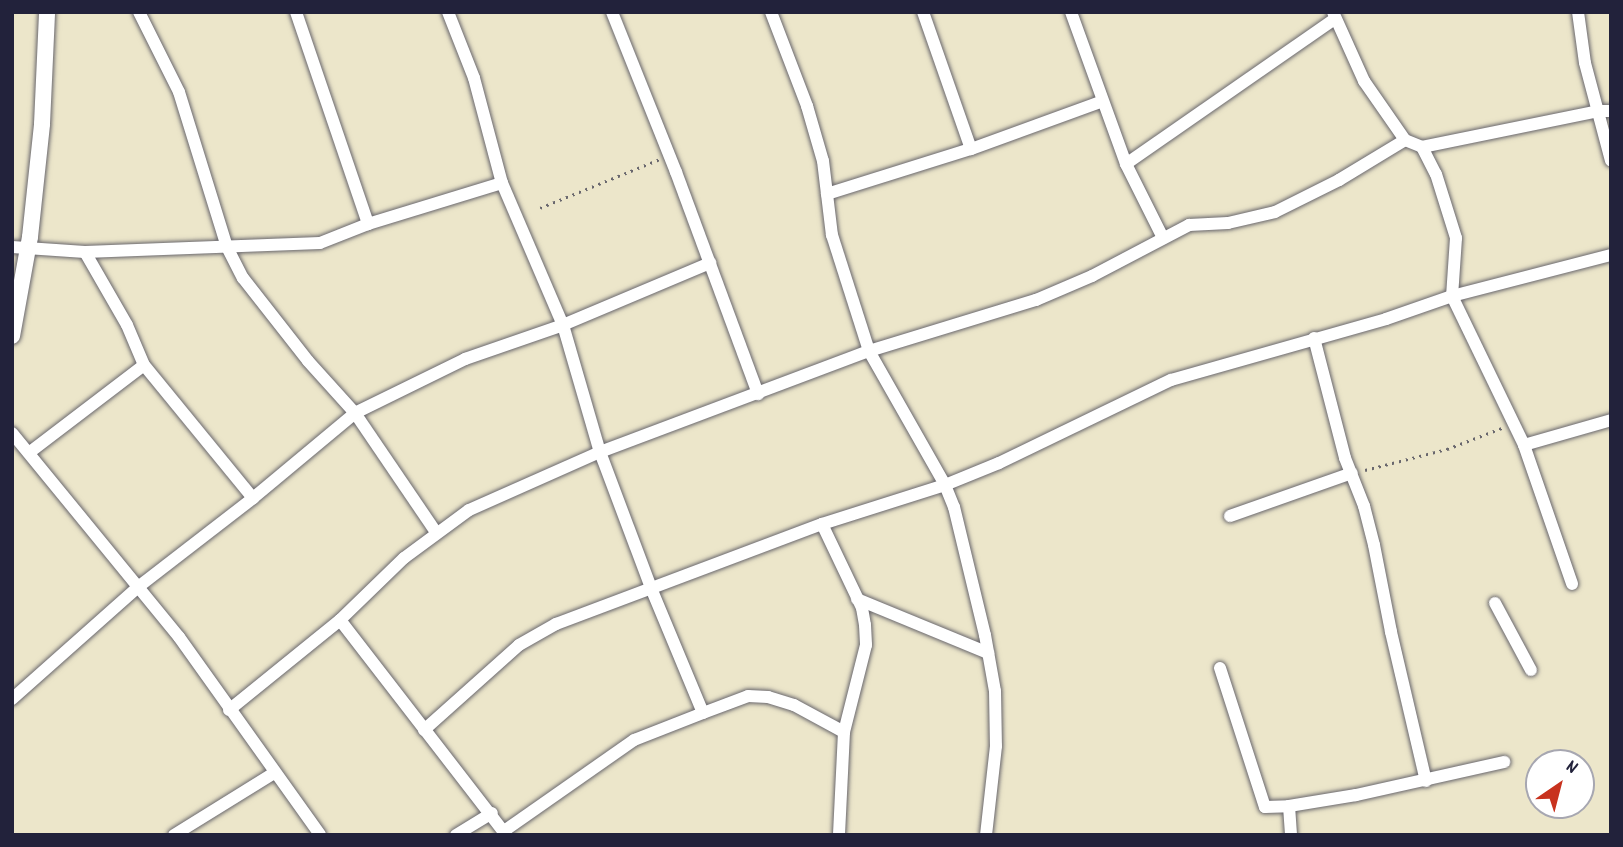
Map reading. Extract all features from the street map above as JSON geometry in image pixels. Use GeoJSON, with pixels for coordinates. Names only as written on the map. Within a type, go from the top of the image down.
{"type":"FeatureCollection","features":[{"type":"Feature","properties":{"kind":"street"},"geometry":{"type":"LineString","coordinates":[[12,336],[20,248],[42,124],[47,12]]}},
{"type":"Feature","properties":{"kind":"street"},"geometry":{"type":"LineString","coordinates":[[139,12],[178,92],[227,247],[261,303],[355,413],[436,532]]}},
{"type":"Feature","properties":{"kind":"street"},"geometry":{"type":"LineString","coordinates":[[296,12],[368,224]]}},
{"type":"Feature","properties":{"kind":"street"},"geometry":{"type":"LineString","coordinates":[[449,12],[474,78],[502,183],[563,325],[600,452],[651,588],[703,713]]}},
{"type":"Feature","properties":{"kind":"street"},"geometry":{"type":"LineString","coordinates":[[612,12],[669,155],[758,394]]}},
{"type":"Feature","properties":{"kind":"street"},"geometry":{"type":"LineString","coordinates":[[771,12],[807,106],[823,161],[832,235],[869,351],[946,485],[954,507],[995,691],[996,746],[986,835]]}},
{"type":"Feature","properties":{"kind":"street"},"geometry":{"type":"LineString","coordinates":[[923,12],[971,149]]}},
{"type":"Feature","properties":{"kind":"street"},"geometry":{"type":"LineString","coordinates":[[1071,12],[1126,164],[1163,238]]}},
{"type":"Feature","properties":{"kind":"street"},"geometry":{"type":"LineString","coordinates":[[1578,12],[1585,63],[1605,111],[1611,161]]}},
{"type":"Feature","properties":{"kind":"street"},"geometry":{"type":"LineString","coordinates":[[1126,164],[1334,16],[1364,81],[1405,140],[1422,147],[1605,111]]}},
{"type":"Feature","properties":{"kind":"street"},"geometry":{"type":"LineString","coordinates":[[827,194],[971,149],[1103,101]]}},
{"type":"Feature","properties":{"kind":"street"},"geometry":{"type":"LineString","coordinates":[[229,710],[340,620],[436,532],[469,510],[600,452],[869,351],[1036,300],[1092,276],[1189,225],[1228,223],[1275,212],[1339,180],[1405,140]]}},
{"type":"Feature","properties":{"kind":"street"},"geometry":{"type":"LineString","coordinates":[[1422,147],[1436,174],[1454,225],[1452,296],[1524,444],[1573,584]]}},
{"type":"Feature","properties":{"kind":"street"},"geometry":{"type":"LineString","coordinates":[[20,248],[85,252],[320,243],[368,224],[502,183]]}},
{"type":"Feature","properties":{"kind":"street"},"geometry":{"type":"LineString","coordinates":[[85,252],[127,325],[144,365],[253,498]]}},
{"type":"Feature","properties":{"kind":"street"},"geometry":{"type":"LineString","coordinates":[[424,730],[519,645],[556,624],[822,524],[946,485],[999,463],[1171,380],[1452,296],[1611,255]]}},
{"type":"Feature","properties":{"kind":"street"},"geometry":{"type":"LineString","coordinates":[[12,699],[138,587],[253,498],[355,413],[465,359],[563,325],[710,263]]}},
{"type":"Feature","properties":{"kind":"street"},"geometry":{"type":"LineString","coordinates":[[1314,338],[1345,458],[1374,545],[1391,632],[1426,781]]}},
{"type":"Feature","properties":{"kind":"street"},"geometry":{"type":"LineString","coordinates":[[30,452],[144,365]]}},
{"type":"Feature","properties":{"kind":"street"},"geometry":{"type":"LineString","coordinates":[[1524,444],[1611,420]]}},
{"type":"Feature","properties":{"kind":"street"},"geometry":{"type":"LineString","coordinates":[[12,433],[178,637],[320,835]]}},
{"type":"Feature","properties":{"kind":"street"},"geometry":{"type":"LineString","coordinates":[[1230,516],[1352,473]]}},
{"type":"Feature","properties":{"kind":"street"},"geometry":{"type":"LineString","coordinates":[[822,524],[857,598],[865,625],[866,645],[844,732],[839,835]]}},
{"type":"Feature","properties":{"kind":"street"},"geometry":{"type":"LineString","coordinates":[[857,598],[988,653]]}},
{"type":"Feature","properties":{"kind":"street"},"geometry":{"type":"LineString","coordinates":[[1495,603],[1531,670]]}},
{"type":"Feature","properties":{"kind":"street"},"geometry":{"type":"LineString","coordinates":[[340,620],[505,833],[634,740],[748,696],[768,697],[794,705],[844,732]]}},
{"type":"Feature","properties":{"kind":"street"},"geometry":{"type":"LineString","coordinates":[[1220,668],[1265,807],[1289,806],[1426,781],[1504,762]]}},
{"type":"Feature","properties":{"kind":"street"},"geometry":{"type":"LineString","coordinates":[[174,835],[274,773]]}},
{"type":"Feature","properties":{"kind":"street"},"geometry":{"type":"LineString","coordinates":[[1289,806],[1291,835]]}},
{"type":"Feature","properties":{"kind":"street"},"geometry":{"type":"LineString","coordinates":[[456,835],[492,813]]}},
{"type":"Feature","properties":{"kind":"path"},"geometry":{"type":"LineString","coordinates":[[540,208],[669,155]]}},
{"type":"Feature","properties":{"kind":"path"},"geometry":{"type":"LineString","coordinates":[[1352,473],[1447,449],[1514,424]]}}]}
